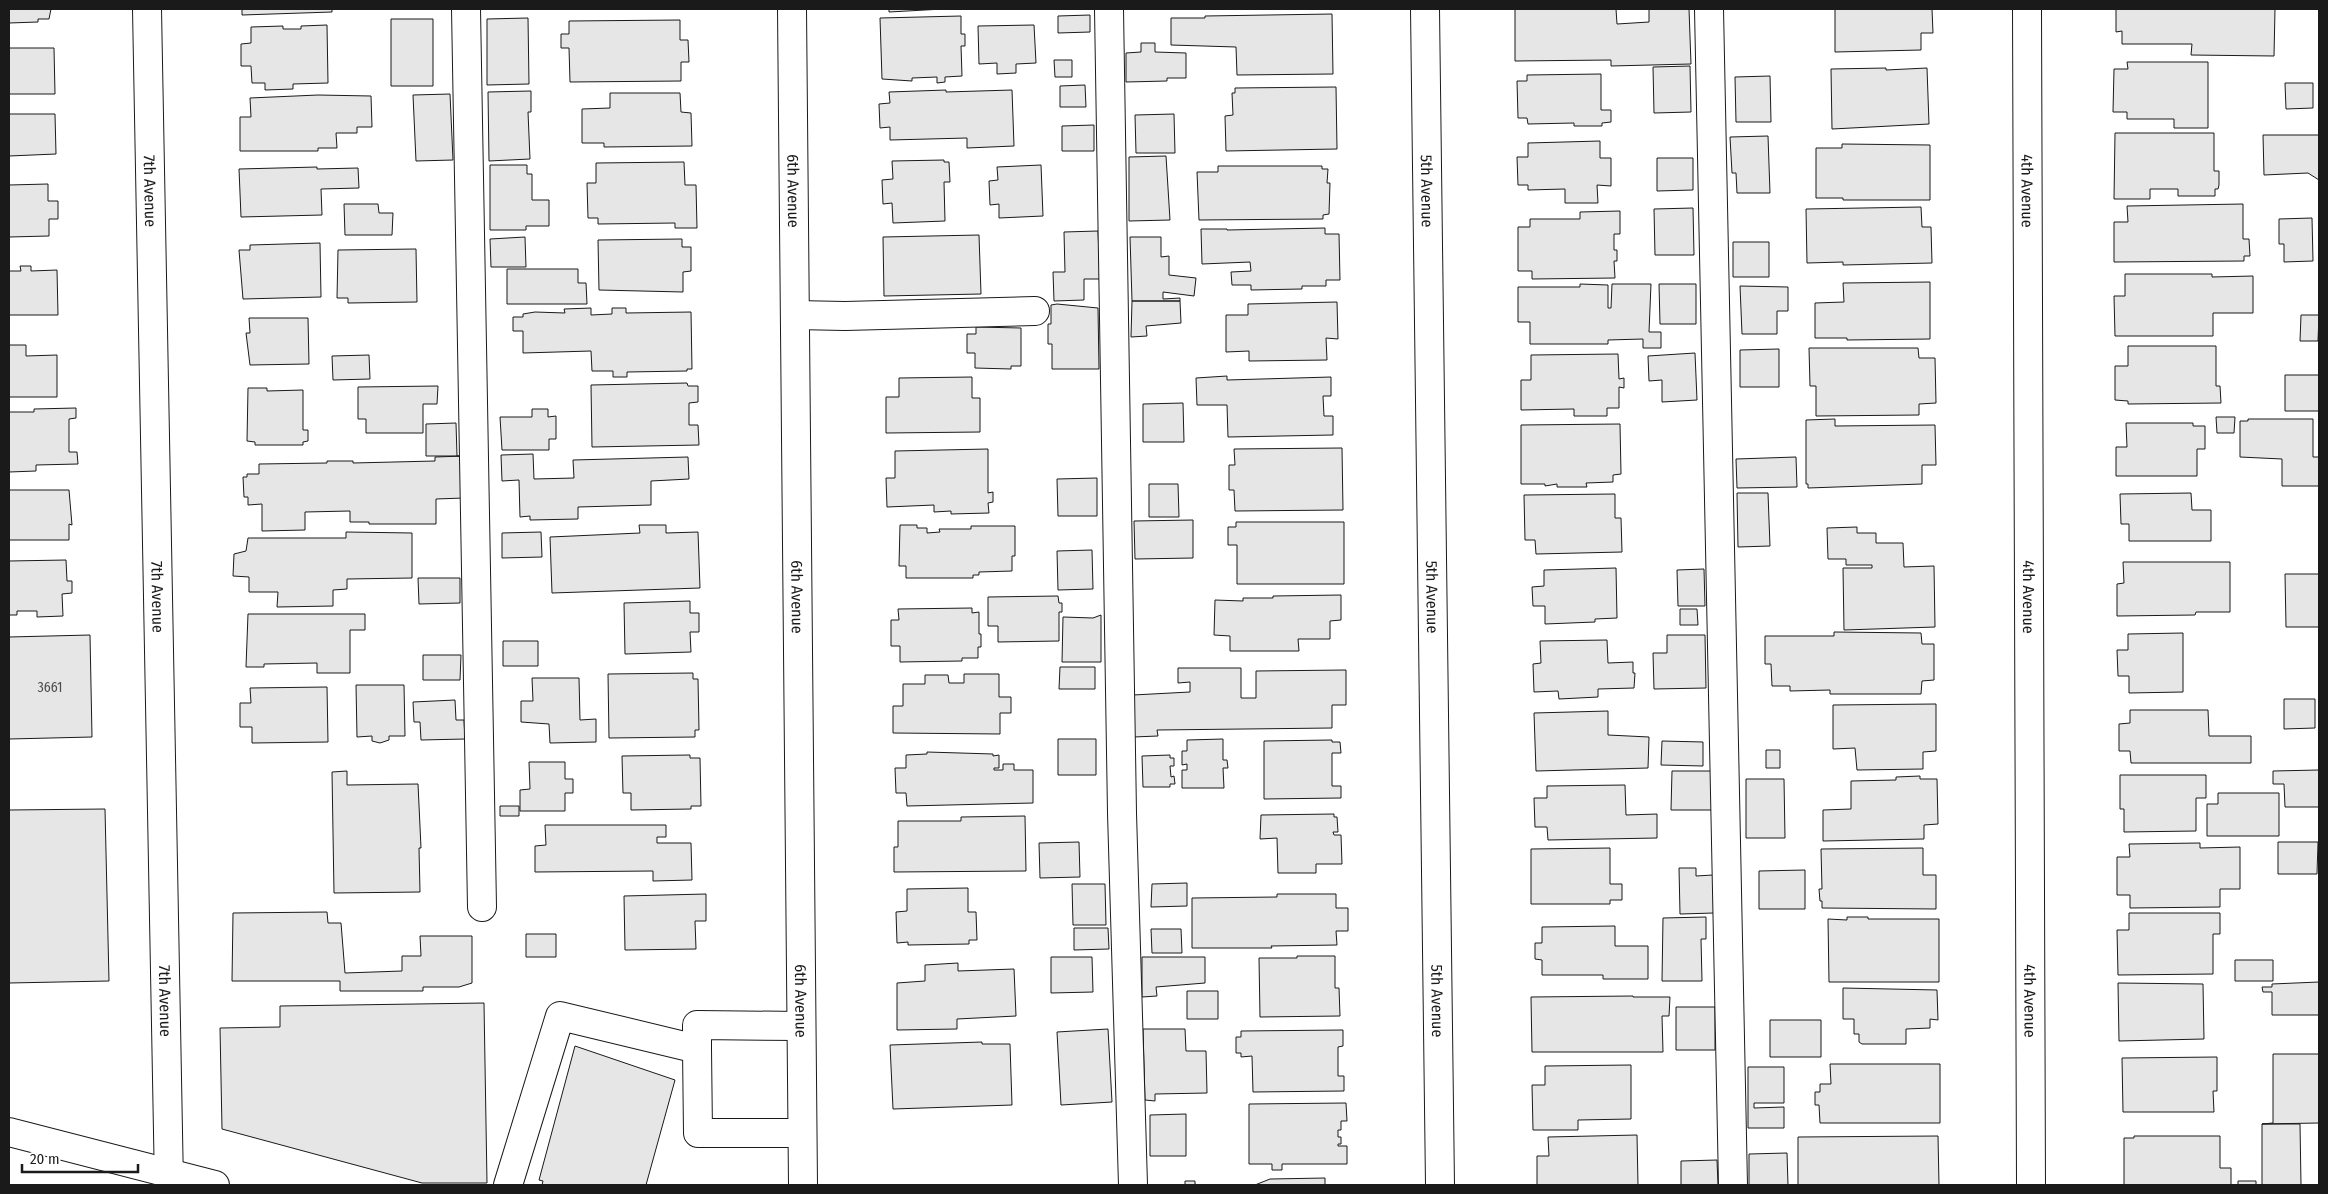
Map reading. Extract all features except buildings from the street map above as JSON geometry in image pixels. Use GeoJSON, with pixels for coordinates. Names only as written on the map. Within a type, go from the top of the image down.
{"type":"FeatureCollection","features":[{"type":"Feature","properties":{"kind":"street","name":"7th Avenue"},"geometry":{"type":"LineString","coordinates":[[147,9],[169,1179]]}},
{"type":"Feature","properties":{"kind":"street"},"geometry":{"type":"LineString","coordinates":[[466,9],[482,907]]}},
{"type":"Feature","properties":{"kind":"street","name":"6th Avenue"},"geometry":{"type":"LineString","coordinates":[[792,9],[803,1185]]}},
{"type":"Feature","properties":{"kind":"street"},"geometry":{"type":"LineString","coordinates":[[1108,9],[1122,803],[1132,1185]]}},
{"type":"Feature","properties":{"kind":"street","name":"5th Avenue"},"geometry":{"type":"LineString","coordinates":[[1425,9],[1440,1185]]}},
{"type":"Feature","properties":{"kind":"street"},"geometry":{"type":"LineString","coordinates":[[1709,9],[1733,1185]]}},
{"type":"Feature","properties":{"kind":"street","name":"4th Avenue"},"geometry":{"type":"LineString","coordinates":[[2027,9],[2031,1185]]}},
{"type":"Feature","properties":{"kind":"street"},"geometry":{"type":"LineString","coordinates":[[795,315],[845,316],[1035,311]]}},
{"type":"Feature","properties":{"kind":"street"},"geometry":{"type":"LineString","coordinates":[[508,1185],[560,1016],[697,1049]]}},
{"type":"Feature","properties":{"kind":"street"},"geometry":{"type":"LineString","coordinates":[[801,1026],[696,1025],[698,1133],[802,1133]]}},
{"type":"Feature","properties":{"kind":"street"},"geometry":{"type":"LineString","coordinates":[[9,1132],[169,1179],[215,1185]]}}]}
